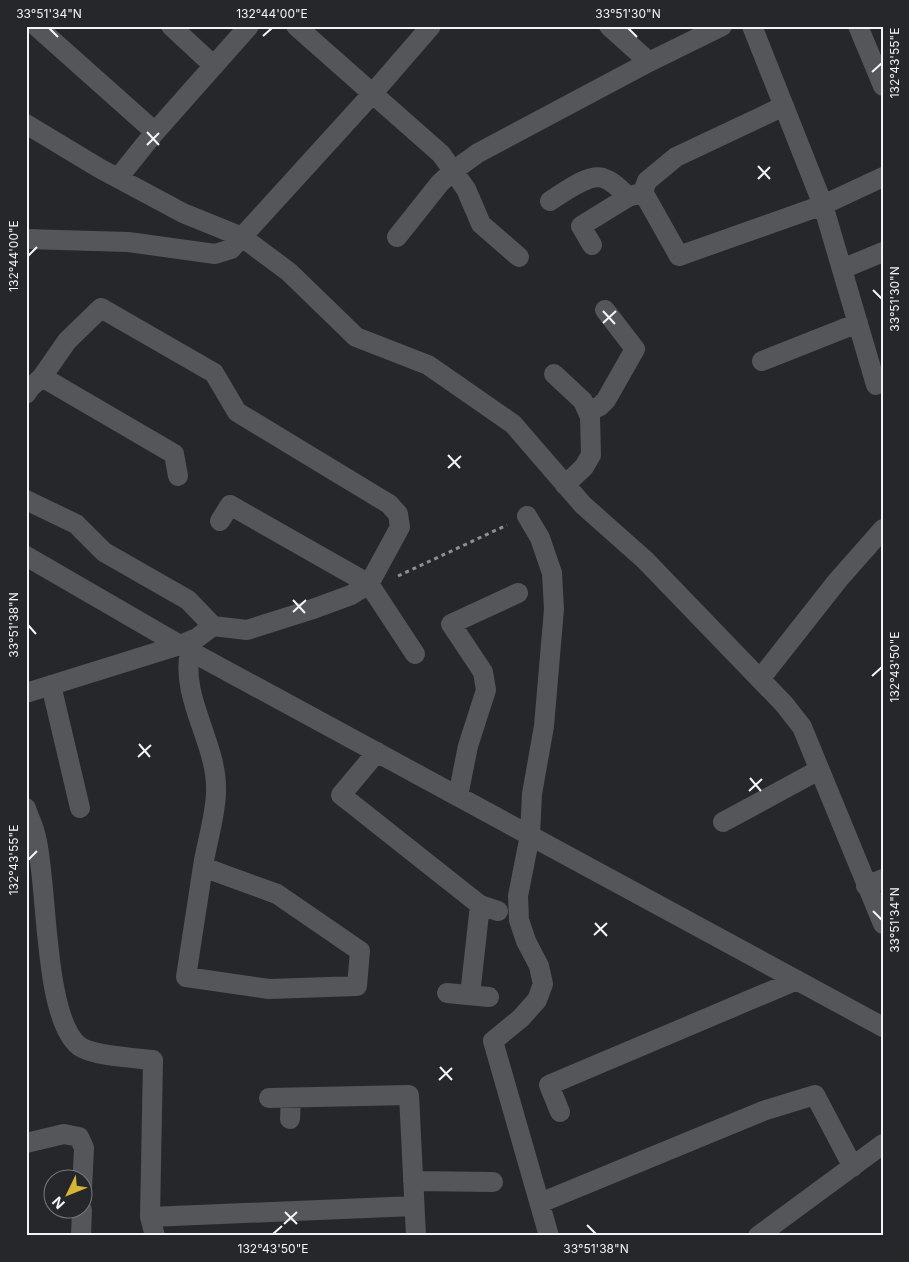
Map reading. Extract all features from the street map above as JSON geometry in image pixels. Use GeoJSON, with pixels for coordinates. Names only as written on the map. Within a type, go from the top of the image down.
{"type":"FeatureCollection","features":[{"type":"Feature","properties":{"kind":"street"},"geometry":{"type":"LineString","coordinates":[[36,26],[155,132]]}},
{"type":"Feature","properties":{"kind":"street"},"geometry":{"type":"LineString","coordinates":[[170,26],[214,66]]}},
{"type":"Feature","properties":{"kind":"street"},"geometry":{"type":"LineString","coordinates":[[118,178],[155,132],[249,26]]}},
{"type":"Feature","properties":{"kind":"street"},"geometry":{"type":"LineString","coordinates":[[296,26],[441,154],[466,189],[481,224],[519,257]]}},
{"type":"Feature","properties":{"kind":"street"},"geometry":{"type":"LineString","coordinates":[[26,239],[128,242],[215,254],[231,249],[373,94],[431,26]]}},
{"type":"Feature","properties":{"kind":"street"},"geometry":{"type":"LineString","coordinates":[[610,26],[649,62]]}},
{"type":"Feature","properties":{"kind":"street"},"geometry":{"type":"LineString","coordinates":[[397,237],[440,183],[453,171],[478,154],[649,62],[722,26]]}},
{"type":"Feature","properties":{"kind":"street"},"geometry":{"type":"LineString","coordinates":[[752,26],[823,205],[876,385]]}},
{"type":"Feature","properties":{"kind":"street"},"geometry":{"type":"LineString","coordinates":[[858,26],[883,86]]}},
{"type":"Feature","properties":{"kind":"street"},"geometry":{"type":"LineString","coordinates":[[592,245],[581,226],[635,194],[676,158],[784,106]]}},
{"type":"Feature","properties":{"kind":"street"},"geometry":{"type":"LineString","coordinates":[[26,124],[182,213],[242,237],[290,272],[356,337],[428,365],[513,424],[583,506],[645,560],[784,704],[802,727],[819,770],[874,882],[883,924]]}},
{"type":"Feature","properties":{"kind":"street"},"geometry":{"type":"LineString","coordinates":[[550,201],[584,180],[602,177],[618,187],[635,194],[679,256],[823,205],[883,177]]}},
{"type":"Feature","properties":{"kind":"street"},"geometry":{"type":"LineString","coordinates":[[842,269],[883,252]]}},
{"type":"Feature","properties":{"kind":"street"},"geometry":{"type":"LineString","coordinates":[[26,394],[42,377],[67,341],[101,308],[214,373],[237,412],[389,504],[398,514],[400,527],[370,584],[351,595],[247,630],[213,626],[188,600],[104,552],[76,524],[26,500]]}},
{"type":"Feature","properties":{"kind":"street"},"geometry":{"type":"LineString","coordinates":[[588,412],[600,406],[606,400],[635,349],[604,310]]}},
{"type":"Feature","properties":{"kind":"street"},"geometry":{"type":"LineString","coordinates":[[762,361],[858,323]]}},
{"type":"Feature","properties":{"kind":"street"},"geometry":{"type":"LineString","coordinates":[[554,374],[583,401],[590,417],[591,455],[584,468],[565,485]]}},
{"type":"Feature","properties":{"kind":"street"},"geometry":{"type":"LineString","coordinates":[[42,377],[174,454],[178,476]]}},
{"type":"Feature","properties":{"kind":"street"},"geometry":{"type":"LineString","coordinates":[[220,521],[230,505],[370,584],[415,654]]}},
{"type":"Feature","properties":{"kind":"street"},"geometry":{"type":"LineString","coordinates":[[527,516],[540,538],[552,573],[554,609],[544,726],[532,794],[530,835],[518,896],[520,920],[526,940],[539,966],[544,984],[538,1000],[522,1018],[493,1041],[549,1236]]}},
{"type":"Feature","properties":{"kind":"street"},"geometry":{"type":"LineString","coordinates":[[760,679],[838,580],[883,529]]}},
{"type":"Feature","properties":{"kind":"street"},"geometry":{"type":"LineString","coordinates":[[26,556],[185,648],[883,1027]]}},
{"type":"Feature","properties":{"kind":"street"},"geometry":{"type":"LineString","coordinates":[[458,796],[468,746],[486,690],[483,672],[452,624],[518,593]]}},
{"type":"Feature","properties":{"kind":"street"},"geometry":{"type":"LineString","coordinates":[[26,693],[185,648],[213,626]]}},
{"type":"Feature","properties":{"kind":"street"},"geometry":{"type":"LineString","coordinates":[[185,648],[191,692],[213,765],[216,792],[203,867],[186,977],[269,989],[357,986],[360,951],[277,894],[203,867]]}},
{"type":"Feature","properties":{"kind":"street"},"geometry":{"type":"LineString","coordinates":[[51,685],[80,808]]}},
{"type":"Feature","properties":{"kind":"street"},"geometry":{"type":"LineString","coordinates":[[377,752],[341,795],[489,908],[479,996],[446,993]]}},
{"type":"Feature","properties":{"kind":"street"},"geometry":{"type":"LineString","coordinates":[[724,822],[819,770]]}},
{"type":"Feature","properties":{"kind":"street"},"geometry":{"type":"LineString","coordinates":[[26,808],[36,838],[50,956],[59,1011],[68,1034],[80,1046],[91,1052],[153,1060],[153,1226],[414,1206]]}},
{"type":"Feature","properties":{"kind":"street"},"geometry":{"type":"LineString","coordinates":[[560,1112],[549,1086],[797,980]]}},
{"type":"Feature","properties":{"kind":"street"},"geometry":{"type":"LineString","coordinates":[[540,1203],[763,1111],[815,1094],[853,1166]]}},
{"type":"Feature","properties":{"kind":"street"},"geometry":{"type":"LineString","coordinates":[[269,1098],[409,1095],[416,1236]]}},
{"type":"Feature","properties":{"kind":"street"},"geometry":{"type":"LineString","coordinates":[[290,1119],[291,1098]]}},
{"type":"Feature","properties":{"kind":"street"},"geometry":{"type":"LineString","coordinates":[[26,1144],[64,1134],[79,1137],[84,1148],[83,1170]]}},
{"type":"Feature","properties":{"kind":"street"},"geometry":{"type":"LineString","coordinates":[[758,1236],[883,1144]]}},
{"type":"Feature","properties":{"kind":"street"},"geometry":{"type":"LineString","coordinates":[[413,1181],[494,1182]]}},
{"type":"Feature","properties":{"kind":"street"},"geometry":{"type":"LineString","coordinates":[[81,1236],[82,1220]]}},
{"type":"Feature","properties":{"kind":"path"},"geometry":{"type":"LineString","coordinates":[[370,584],[377,586],[527,516]]}}]}
